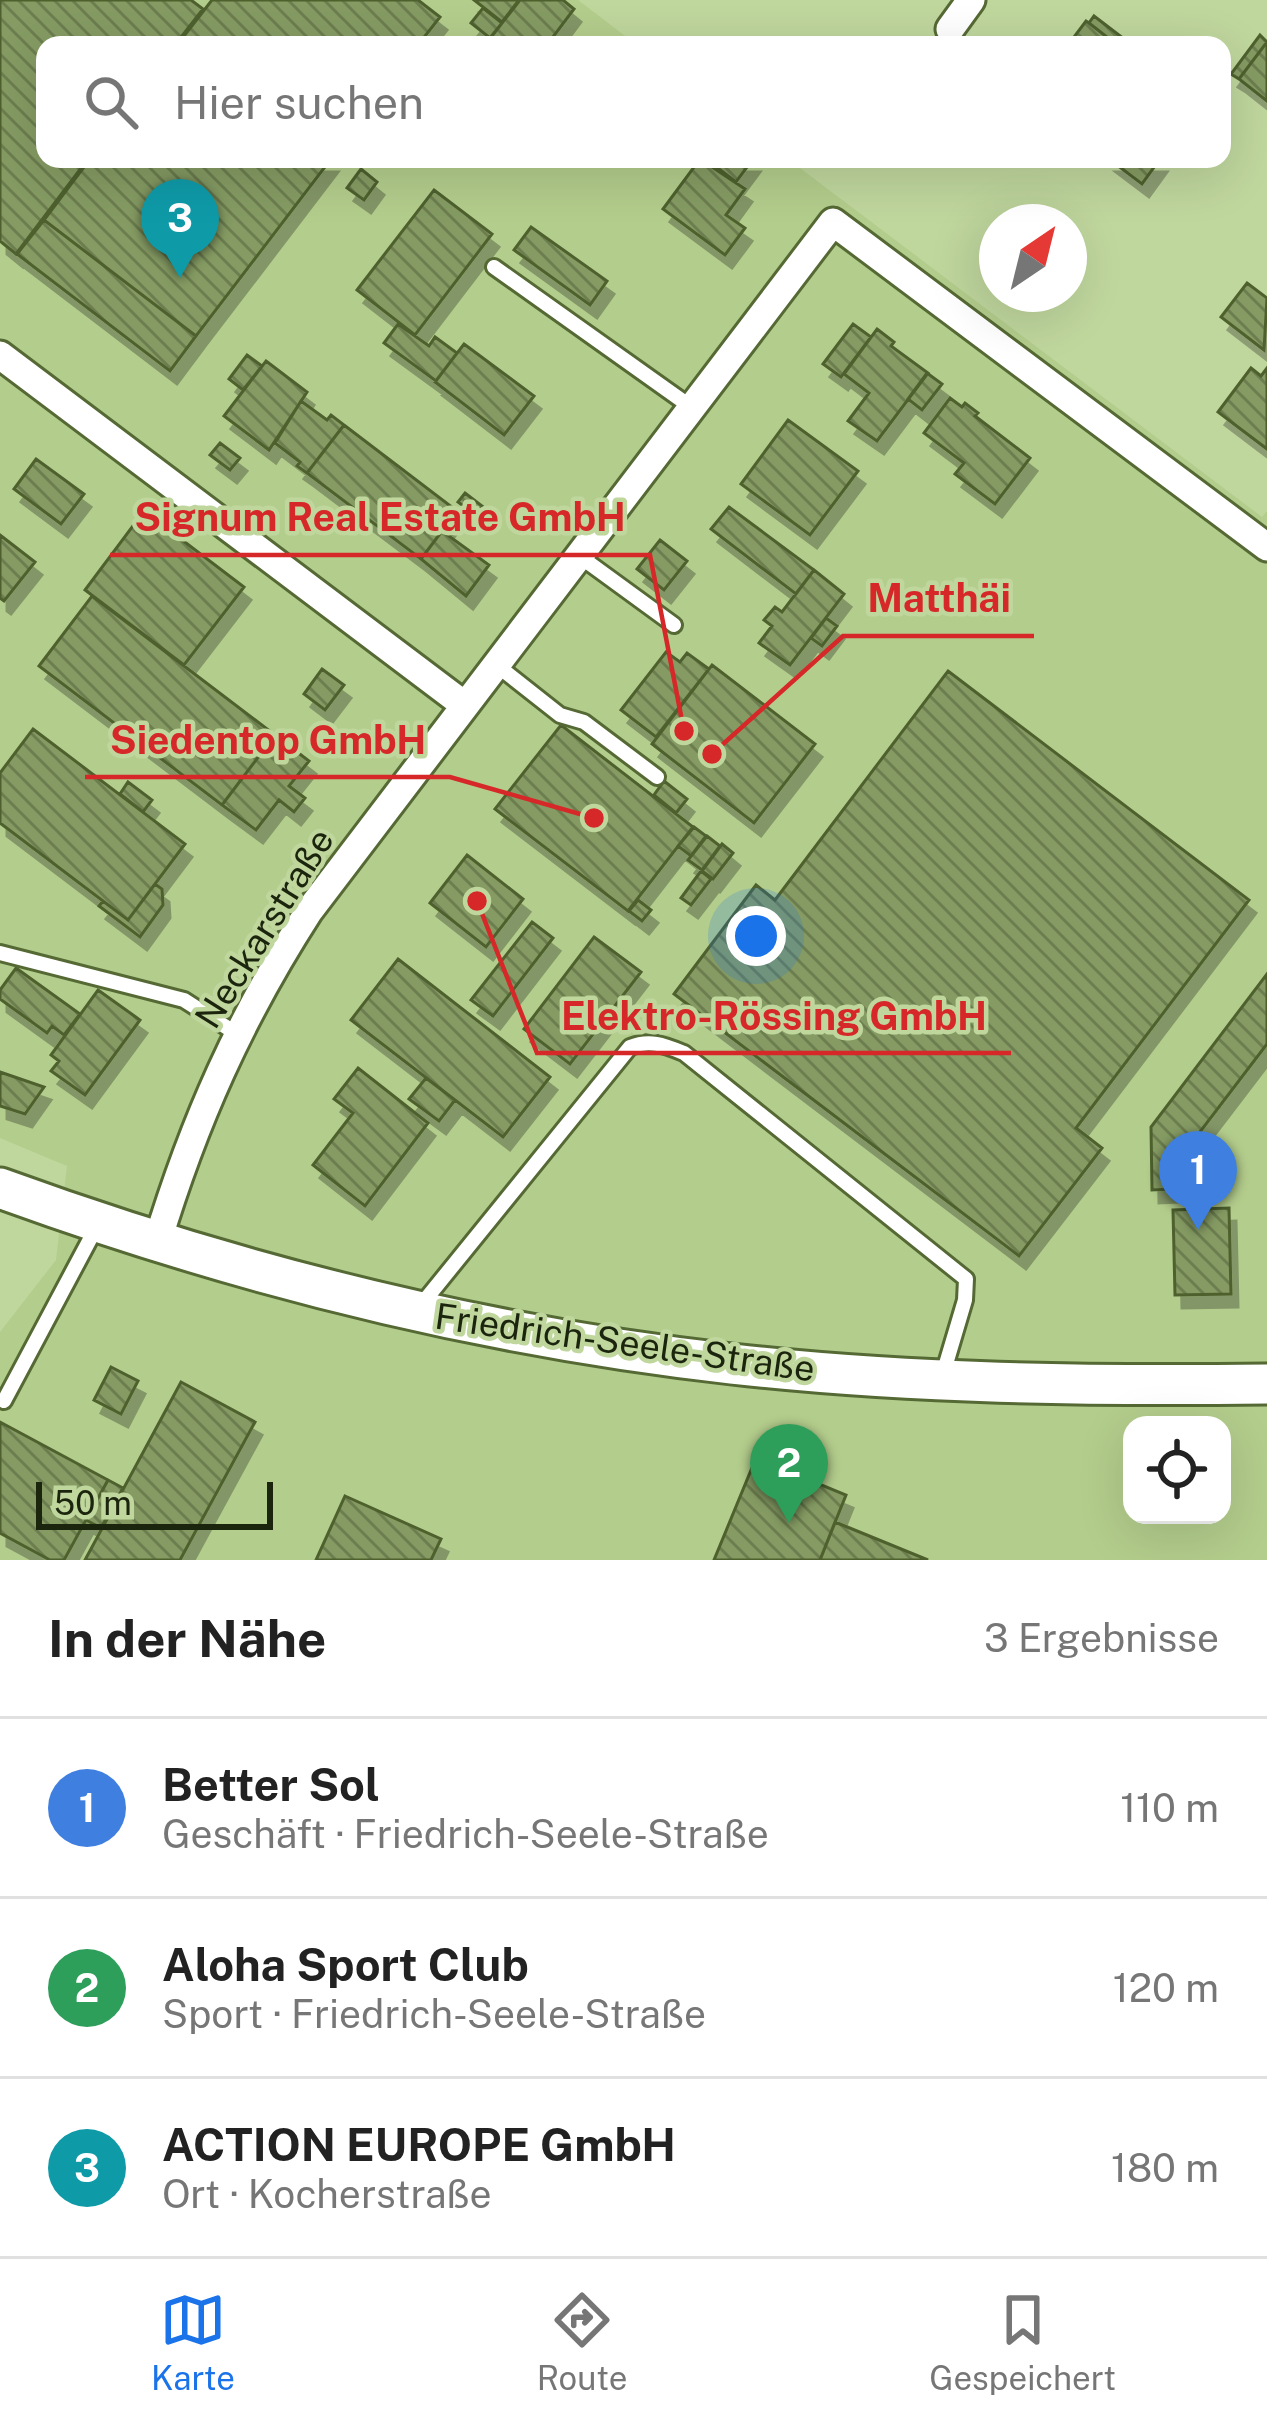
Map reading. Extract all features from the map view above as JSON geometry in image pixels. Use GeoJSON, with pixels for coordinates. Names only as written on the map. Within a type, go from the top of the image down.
{"type":"FeatureCollection","features":[{"type":"Feature","properties":{"kind":"street"},"geometry":{"type":"LineString","coordinates":[[950,29],[971,0]]}},
{"type":"Feature","properties":{"kind":"street","name":"Neckarstraße"},"geometry":{"type":"LineString","coordinates":[[158,1243],[196,1121],[237,1034],[309,911],[832,222],[1267,547]]}},
{"type":"Feature","properties":{"kind":"street"},"geometry":{"type":"LineString","coordinates":[[0,355],[463,704]]}},
{"type":"Feature","properties":{"kind":"street","name":"Friedrich-Seele-Straße"},"geometry":{"type":"LineString","coordinates":[[0,1188],[158,1243],[416,1311],[608,1346],[732,1364],[941,1379],[1267,1384]]}},
{"type":"Feature","properties":{"kind":"lane"},"geometry":{"type":"LineString","coordinates":[[494,266],[691,407]]}},
{"type":"Feature","properties":{"kind":"lane"},"geometry":{"type":"LineString","coordinates":[[578,555],[674,625]]}},
{"type":"Feature","properties":{"kind":"lane"},"geometry":{"type":"LineString","coordinates":[[494,663],[560,715],[584,722],[657,777]]}},
{"type":"Feature","properties":{"kind":"lane"},"geometry":{"type":"LineString","coordinates":[[0,953],[184,1000],[237,1034]]}},
{"type":"Feature","properties":{"kind":"lane"},"geometry":{"type":"LineString","coordinates":[[416,1311],[630,1047],[660,1043],[683,1053],[966,1279],[965,1300],[941,1379]]}},
{"type":"Feature","properties":{"kind":"lane"},"geometry":{"type":"LineString","coordinates":[[4,1401],[99,1223]]}},
{"type":"Feature","properties":{"kind":"shaded area"},"geometry":{"type":"Polygon","coordinates":[[[0,0],[578,0],[625,36],[36,36],[36,168],[800,168],[979,303],[979,312],[991,312],[1262,517],[1267,511],[1267,1560],[0,1560],[0,1332],[56,1260],[67,1166],[0,1138],[0,0]]]}},
{"type":"Feature","properties":{"kind":"building"},"geometry":{"type":"Polygon","coordinates":[[[0,0],[191,0],[203,9],[182,36],[36,36],[36,168],[81,168],[16,254],[0,241],[0,0]]]}},
{"type":"Feature","properties":{"kind":"building"},"geometry":{"type":"Polygon","coordinates":[[[212,0],[418,0],[440,17],[425,36],[184,36],[212,0]]]}},
{"type":"Feature","properties":{"kind":"building"},"geometry":{"type":"Polygon","coordinates":[[[474,0],[519,0],[502,22],[474,0]]]}},
{"type":"Feature","properties":{"kind":"building"},"geometry":{"type":"Polygon","coordinates":[[[520,0],[563,0],[574,9],[554,36],[492,36],[520,0]]]}},
{"type":"Feature","properties":{"kind":"building"},"geometry":{"type":"Polygon","coordinates":[[[483,8],[502,23],[487,36],[471,23],[483,8]]]}},
{"type":"Feature","properties":{"kind":"building"},"geometry":{"type":"Polygon","coordinates":[[[1094,16],[1120,36],[1106,36],[1089,23],[1094,16]]]}},
{"type":"Feature","properties":{"kind":"building"},"geometry":{"type":"Polygon","coordinates":[[[1086,21],[1106,36],[1075,36],[1086,21]]]}},
{"type":"Feature","properties":{"kind":"building"},"geometry":{"type":"Polygon","coordinates":[[[1260,35],[1267,42],[1239,79],[1231,74],[1260,35]]]}},
{"type":"Feature","properties":{"kind":"building"},"geometry":{"type":"Polygon","coordinates":[[[1267,42],[1267,101],[1239,79],[1267,42]]]}},
{"type":"Feature","properties":{"kind":"building"},"geometry":{"type":"Polygon","coordinates":[[[83,168],[324,168],[196,336],[44,220],[83,168]]]}},
{"type":"Feature","properties":{"kind":"building"},"geometry":{"type":"Polygon","coordinates":[[[693,168],[714,168],[745,189],[726,215],[745,228],[725,255],[663,209],[693,168]]]}},
{"type":"Feature","properties":{"kind":"building"},"geometry":{"type":"Polygon","coordinates":[[[718,168],[746,168],[736,182],[718,168]]]}},
{"type":"Feature","properties":{"kind":"building"},"geometry":{"type":"Polygon","coordinates":[[[1121,168],[1154,168],[1142,184],[1121,168]]]}},
{"type":"Feature","properties":{"kind":"building"},"geometry":{"type":"Polygon","coordinates":[[[361,169],[377,182],[364,200],[347,188],[361,169]]]}},
{"type":"Feature","properties":{"kind":"building"},"geometry":{"type":"Polygon","coordinates":[[[434,190],[492,234],[415,335],[357,290],[434,190]]]}},
{"type":"Feature","properties":{"kind":"building"},"geometry":{"type":"Polygon","coordinates":[[[44,220],[196,336],[170,371],[17,254],[44,220]]]}},
{"type":"Feature","properties":{"kind":"building"},"geometry":{"type":"Polygon","coordinates":[[[531,227],[607,281],[590,305],[514,250],[531,227]]]}},
{"type":"Feature","properties":{"kind":"building"},"geometry":{"type":"Polygon","coordinates":[[[1247,283],[1267,298],[1264,350],[1221,317],[1247,283]]]}},
{"type":"Feature","properties":{"kind":"building"},"geometry":{"type":"Polygon","coordinates":[[[398,324],[429,346],[435,337],[457,353],[436,381],[384,343],[398,324]]]}},
{"type":"Feature","properties":{"kind":"building"},"geometry":{"type":"Polygon","coordinates":[[[853,324],[871,337],[841,377],[823,364],[853,324]]]}},
{"type":"Feature","properties":{"kind":"building"},"geometry":{"type":"Polygon","coordinates":[[[877,329],[894,342],[891,346],[928,373],[877,441],[848,421],[869,393],[844,374],[877,329]]]}},
{"type":"Feature","properties":{"kind":"building"},"geometry":{"type":"Polygon","coordinates":[[[464,344],[534,396],[504,435],[435,382],[464,344]]]}},
{"type":"Feature","properties":{"kind":"building"},"geometry":{"type":"Polygon","coordinates":[[[247,355],[262,366],[243,390],[229,379],[247,355]]]}},
{"type":"Feature","properties":{"kind":"building"},"geometry":{"type":"Polygon","coordinates":[[[266,361],[307,392],[269,450],[224,416],[266,361]]]}},
{"type":"Feature","properties":{"kind":"building"},"geometry":{"type":"Polygon","coordinates":[[[1251,368],[1261,376],[1267,368],[1267,449],[1218,412],[1251,368]]]}},
{"type":"Feature","properties":{"kind":"building"},"geometry":{"type":"Polygon","coordinates":[[[927,373],[942,384],[922,410],[908,399],[927,373]]]}},
{"type":"Feature","properties":{"kind":"building"},"geometry":{"type":"Polygon","coordinates":[[[950,398],[962,407],[965,403],[1030,458],[995,504],[955,474],[964,463],[924,433],[950,398]]]}},
{"type":"Feature","properties":{"kind":"building"},"geometry":{"type":"Polygon","coordinates":[[[301,401],[327,420],[331,415],[344,425],[307,473],[275,443],[301,401]]]}},
{"type":"Feature","properties":{"kind":"building"},"geometry":{"type":"Polygon","coordinates":[[[788,420],[858,471],[810,535],[741,484],[788,420]]]}},
{"type":"Feature","properties":{"kind":"building"},"geometry":{"type":"Polygon","coordinates":[[[344,425],[457,511],[421,559],[307,473],[344,425]]]}},
{"type":"Feature","properties":{"kind":"building"},"geometry":{"type":"Polygon","coordinates":[[[220,443],[240,458],[230,470],[210,455],[220,443]]]}},
{"type":"Feature","properties":{"kind":"building"},"geometry":{"type":"Polygon","coordinates":[[[36,459],[84,494],[61,524],[14,489],[36,459]]]}},
{"type":"Feature","properties":{"kind":"building"},"geometry":{"type":"Polygon","coordinates":[[[465,493],[482,506],[475,515],[458,502],[465,493]]]}},
{"type":"Feature","properties":{"kind":"building"},"geometry":{"type":"Polygon","coordinates":[[[729,507],[814,570],[796,594],[711,529],[729,507]]]}},
{"type":"Feature","properties":{"kind":"building"},"geometry":{"type":"Polygon","coordinates":[[[144,511],[244,587],[184,665],[85,590],[144,511]]]}},
{"type":"Feature","properties":{"kind":"building"},"geometry":{"type":"Polygon","coordinates":[[[442,531],[489,565],[466,596],[421,559],[442,531]]]}},
{"type":"Feature","properties":{"kind":"building"},"geometry":{"type":"Polygon","coordinates":[[[0,535],[35,562],[4,601],[0,598],[0,535]]]}},
{"type":"Feature","properties":{"kind":"building"},"geometry":{"type":"Polygon","coordinates":[[[660,540],[687,561],[664,590],[637,569],[660,540]]]}},
{"type":"Feature","properties":{"kind":"building"},"geometry":{"type":"Polygon","coordinates":[[[814,570],[844,594],[790,665],[759,643],[772,626],[764,620],[775,607],[782,612],[814,570]]]}},
{"type":"Feature","properties":{"kind":"building"},"geometry":{"type":"Polygon","coordinates":[[[92,596],[275,735],[222,805],[39,666],[92,596]]]}},
{"type":"Feature","properties":{"kind":"building"},"geometry":{"type":"Polygon","coordinates":[[[826,618],[837,626],[822,646],[811,638],[826,618]]]}},
{"type":"Feature","properties":{"kind":"building"},"geometry":{"type":"Polygon","coordinates":[[[666,652],[680,662],[687,653],[709,669],[656,737],[621,710],[666,652]]]}},
{"type":"Feature","properties":{"kind":"building"},"geometry":{"type":"Polygon","coordinates":[[[712,665],[815,744],[754,823],[652,744],[712,665]]]}},
{"type":"Feature","properties":{"kind":"building"},"geometry":{"type":"Polygon","coordinates":[[[322,669],[344,685],[325,710],[304,694],[322,669]]]}},
{"type":"Feature","properties":{"kind":"building"},"geometry":{"type":"Polygon","coordinates":[[[948,671],[1249,900],[1076,1128],[1102,1148],[1019,1256],[674,994],[756,885],[775,900],[948,671]]]}},
{"type":"Feature","properties":{"kind":"building"},"geometry":{"type":"Polygon","coordinates":[[[561,725],[693,827],[628,911],[495,809],[561,725]]]}},
{"type":"Feature","properties":{"kind":"building"},"geometry":{"type":"Polygon","coordinates":[[[33,729],[185,844],[128,920],[0,823],[0,773],[33,729]]]}},
{"type":"Feature","properties":{"kind":"building"},"geometry":{"type":"Polygon","coordinates":[[[275,735],[309,761],[289,786],[305,798],[294,812],[279,800],[256,830],[222,805],[275,735]]]}},
{"type":"Feature","properties":{"kind":"building"},"geometry":{"type":"Polygon","coordinates":[[[664,781],[687,799],[676,813],[654,795],[664,781]]]}},
{"type":"Feature","properties":{"kind":"building"},"geometry":{"type":"Polygon","coordinates":[[[128,782],[152,800],[143,812],[120,794],[128,782]]]}},
{"type":"Feature","properties":{"kind":"building"},"geometry":{"type":"Polygon","coordinates":[[[694,827],[706,836],[691,856],[678,846],[694,827]]]}},
{"type":"Feature","properties":{"kind":"building"},"geometry":{"type":"Polygon","coordinates":[[[707,836],[720,846],[702,870],[688,860],[707,836]]]}},
{"type":"Feature","properties":{"kind":"building"},"geometry":{"type":"Polygon","coordinates":[[[722,844],[733,853],[713,879],[702,871],[722,844]]]}},
{"type":"Feature","properties":{"kind":"building"},"geometry":{"type":"Polygon","coordinates":[[[467,855],[523,899],[486,947],[430,903],[467,855]]]}},
{"type":"Feature","properties":{"kind":"building"},"geometry":{"type":"Polygon","coordinates":[[[701,871],[711,879],[691,905],[681,898],[701,871]]]}},
{"type":"Feature","properties":{"kind":"building"},"geometry":{"type":"Polygon","coordinates":[[[155,884],[162,889],[163,905],[140,937],[99,906],[103,901],[128,920],[155,884]]]}},
{"type":"Feature","properties":{"kind":"building"},"geometry":{"type":"Polygon","coordinates":[[[638,900],[651,910],[642,921],[629,911],[638,900]]]}},
{"type":"Feature","properties":{"kind":"building"},"geometry":{"type":"Polygon","coordinates":[[[532,922],[553,938],[493,1016],[471,1000],[532,922]]]}},
{"type":"Feature","properties":{"kind":"building"},"geometry":{"type":"Polygon","coordinates":[[[594,937],[641,972],[570,1064],[524,1029],[594,937]]]}},
{"type":"Feature","properties":{"kind":"building"},"geometry":{"type":"Polygon","coordinates":[[[398,959],[550,1077],[503,1137],[351,1020],[398,959]]]}},
{"type":"Feature","properties":{"kind":"building"},"geometry":{"type":"Polygon","coordinates":[[[16,968],[80,1014],[64,1035],[52,1026],[47,1033],[0,999],[0,990],[16,968]]]}},
{"type":"Feature","properties":{"kind":"building"},"geometry":{"type":"Polygon","coordinates":[[[1267,974],[1267,1044],[1193,1141],[1194,1188],[1152,1190],[1151,1127],[1267,974]]]}},
{"type":"Feature","properties":{"kind":"building"},"geometry":{"type":"Polygon","coordinates":[[[98,990],[140,1020],[85,1095],[51,1071],[59,1061],[51,1055],[98,990]]]}},
{"type":"Feature","properties":{"kind":"building"},"geometry":{"type":"Polygon","coordinates":[[[358,1068],[428,1123],[365,1206],[313,1165],[353,1113],[334,1099],[358,1068]]]}},
{"type":"Feature","properties":{"kind":"building"},"geometry":{"type":"Polygon","coordinates":[[[0,1072],[44,1087],[25,1114],[0,1106],[0,1072]]]}},
{"type":"Feature","properties":{"kind":"building"},"geometry":{"type":"Polygon","coordinates":[[[426,1078],[455,1100],[439,1121],[409,1099],[426,1078]]]}},
{"type":"Feature","properties":{"kind":"building"},"geometry":{"type":"Polygon","coordinates":[[[1229,1208],[1231,1294],[1175,1295],[1173,1210],[1229,1208]]]}},
{"type":"Feature","properties":{"kind":"building"},"geometry":{"type":"Polygon","coordinates":[[[111,1367],[138,1381],[121,1414],[94,1400],[111,1367]]]}},
{"type":"Feature","properties":{"kind":"building"},"geometry":{"type":"Polygon","coordinates":[[[181,1382],[255,1422],[180,1560],[85,1560],[181,1382]]]}},
{"type":"Feature","properties":{"kind":"building"},"geometry":{"type":"Polygon","coordinates":[[[0,1422],[108,1480],[64,1560],[50,1560],[0,1533],[0,1422]]]}},
{"type":"Feature","properties":{"kind":"building"},"geometry":{"type":"Polygon","coordinates":[[[756,1458],[846,1495],[820,1560],[714,1560],[756,1458]]]}},
{"type":"Feature","properties":{"kind":"building"},"geometry":{"type":"Polygon","coordinates":[[[108,1480],[123,1488],[101,1528],[86,1520],[108,1480]]]}},
{"type":"Feature","properties":{"kind":"building"},"geometry":{"type":"Polygon","coordinates":[[[345,1496],[441,1539],[431,1560],[316,1560],[345,1496]]]}},
{"type":"Feature","properties":{"kind":"building"},"geometry":{"type":"Polygon","coordinates":[[[835,1522],[928,1560],[820,1560],[835,1522]]]}},
{"type":"Feature","properties":{"kind":"place","name":"ACTION EUROPE GmbH"},"geometry":{"type":"Point","coordinates":[180,278]}},
{"type":"Feature","properties":{"kind":"place","name":"Signum Real Estate GmbH"},"geometry":{"type":"Point","coordinates":[684,731]}},
{"type":"Feature","properties":{"kind":"place","name":"Matthäi"},"geometry":{"type":"Point","coordinates":[712,754]}},
{"type":"Feature","properties":{"kind":"place","name":"Siedentop GmbH"},"geometry":{"type":"Point","coordinates":[594,818]}},
{"type":"Feature","properties":{"kind":"place","name":"Elektro-Rössing GmbH"},"geometry":{"type":"Point","coordinates":[477,901]}},
{"type":"Feature","properties":{"kind":"place","name":"Better Sol"},"geometry":{"type":"Point","coordinates":[1198,1230]}},
{"type":"Feature","properties":{"kind":"place","name":"Aloha Sport Club"},"geometry":{"type":"Point","coordinates":[789,1523]}}]}
